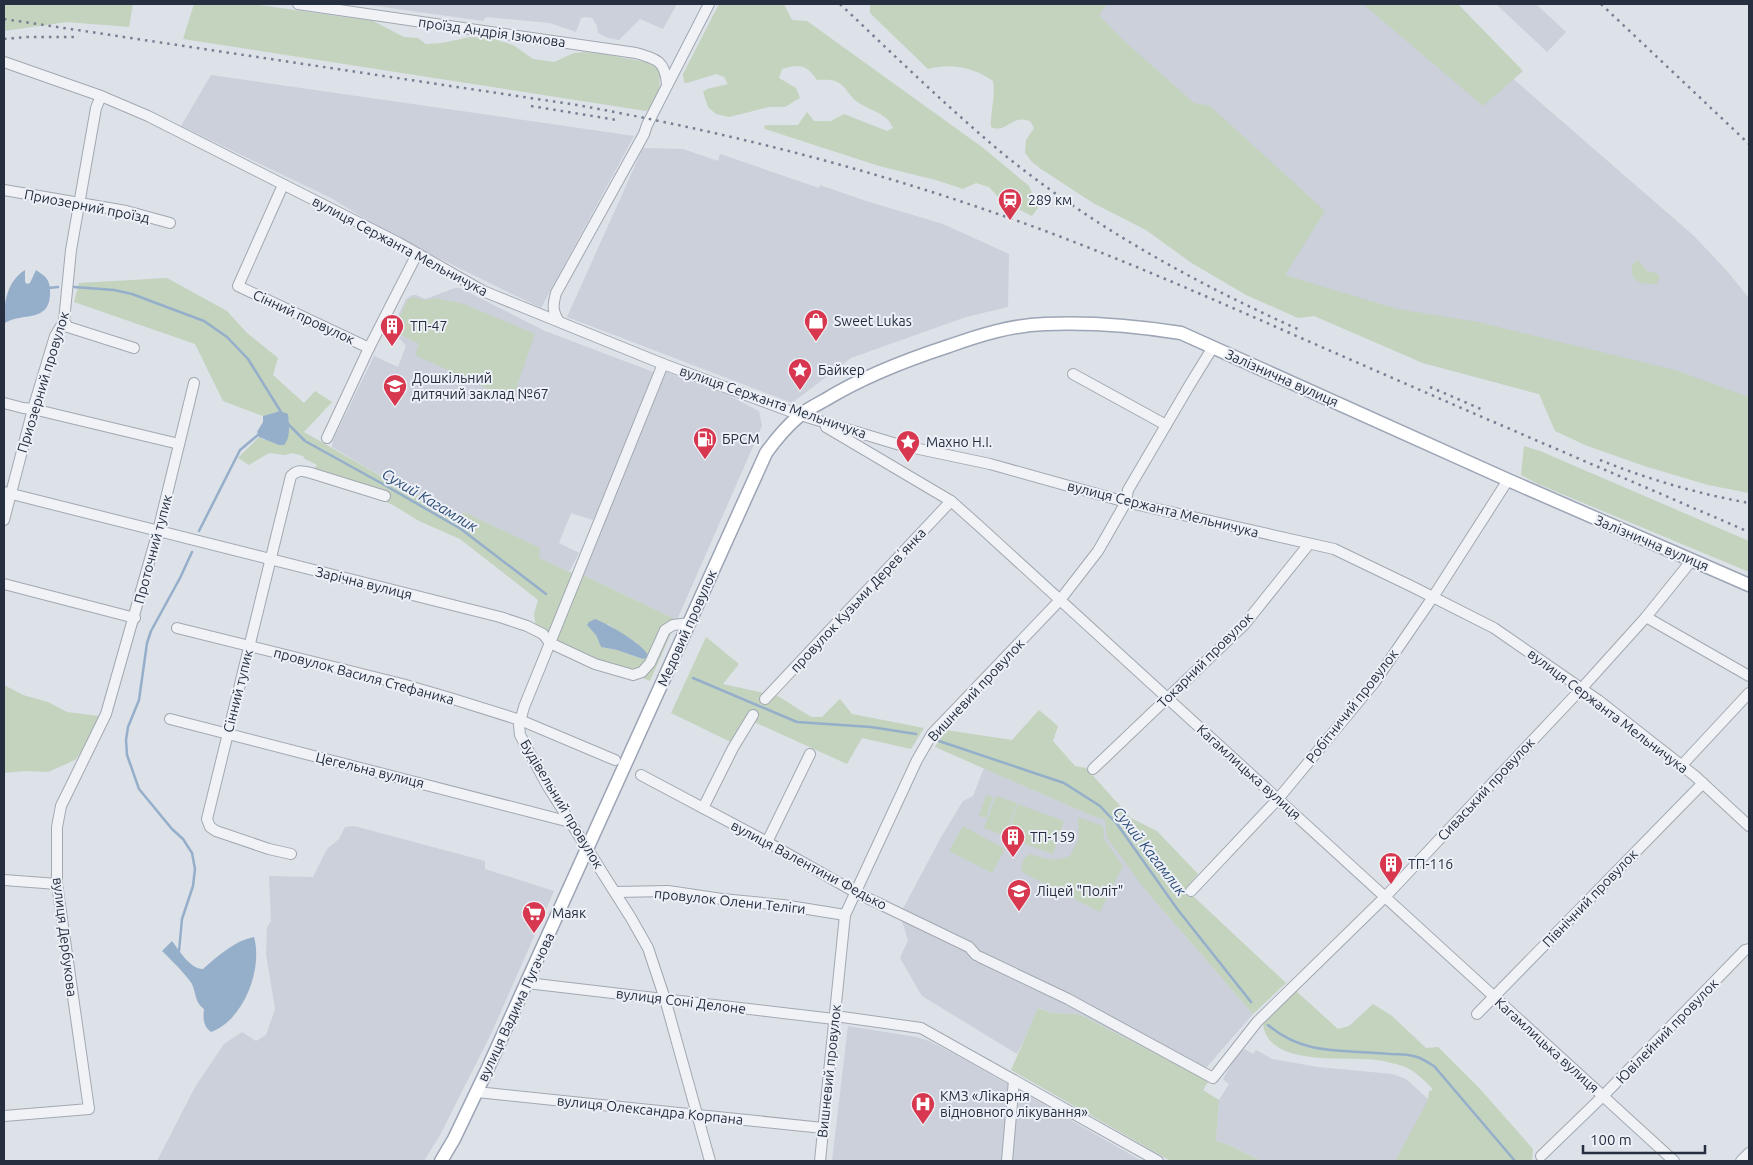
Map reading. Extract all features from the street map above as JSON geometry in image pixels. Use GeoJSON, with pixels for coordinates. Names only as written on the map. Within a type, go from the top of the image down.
{"type":"FeatureCollection","features":[{"type":"Feature","properties":{"kind":"main road","name":"Залізнична вулиця"},"geometry":{"type":"LineString","coordinates":[[800,415],[869,376],[902,361],[1006,328],[1045,324],[1098,324],[1152,328],[1181,334],[1214,347],[1508,480],[1749,585]]}},
{"type":"Feature","properties":{"kind":"main road","name":"Медовий провулок"},"geometry":{"type":"LineString","coordinates":[[588,850],[766,453],[781,432],[800,415]]}},
{"type":"Feature","properties":{"kind":"main road","name":"вулиця Вадима Пугачова"},"geometry":{"type":"LineString","coordinates":[[441,1161],[477,1092],[588,850]]}},
{"type":"Feature","properties":{"kind":"street","name":"проїзд Андрія Ізюмова"},"geometry":{"type":"LineString","coordinates":[[298,4],[636,53],[655,58],[666,70],[667,84]]}},
{"type":"Feature","properties":{"kind":"street"},"geometry":{"type":"LineString","coordinates":[[558,320],[553,312],[556,293],[644,134],[667,84],[709,4]]}},
{"type":"Feature","properties":{"kind":"street","name":"вулиця Сержанта Мельничука"},"geometry":{"type":"LineString","coordinates":[[4,62],[101,96],[148,116],[417,254],[482,291],[558,320],[568,326],[663,364],[800,415],[900,445],[990,464],[1126,502],[1334,549],[1494,628],[1582,688],[1682,765],[1749,826]]}},
{"type":"Feature","properties":{"kind":"street","name":"Приозерний провулок"},"geometry":{"type":"LineString","coordinates":[[4,520],[7,493],[32,408],[55,336],[64,321],[71,250],[96,108],[101,96]]}},
{"type":"Feature","properties":{"kind":"street","name":"Сінний провулок"},"geometry":{"type":"LineString","coordinates":[[284,185],[238,286],[369,348]]}},
{"type":"Feature","properties":{"kind":"street","name":"Приозерний проїзд"},"geometry":{"type":"LineString","coordinates":[[4,190],[126,211],[170,223]]}},
{"type":"Feature","properties":{"kind":"street","name":"Сінний провулок"},"geometry":{"type":"LineString","coordinates":[[328,438],[369,348],[417,254]]}},
{"type":"Feature","properties":{"kind":"street"},"geometry":{"type":"LineString","coordinates":[[64,321],[68,327],[134,348]]}},
{"type":"Feature","properties":{"kind":"street","name":"Вишневий провулок"},"geometry":{"type":"LineString","coordinates":[[820,1161],[845,915],[917,760],[932,734],[1060,600],[1098,551],[1126,502],[1128,490],[1214,347]]}},
{"type":"Feature","properties":{"kind":"street","name":"Будівельний провулок"},"geometry":{"type":"LineString","coordinates":[[663,364],[524,707],[519,725],[520,735],[547,785],[648,948],[665,999],[710,1161]]}},
{"type":"Feature","properties":{"kind":"street"},"geometry":{"type":"LineString","coordinates":[[1073,374],[1166,425]]}},
{"type":"Feature","properties":{"kind":"street","name":"Проточний тупик"},"geometry":{"type":"LineString","coordinates":[[106,714],[135,618],[194,384]]}},
{"type":"Feature","properties":{"kind":"street"},"geometry":{"type":"LineString","coordinates":[[4,403],[32,408],[179,444]]}},
{"type":"Feature","properties":{"kind":"street","name":"Кагамлицька вулиця"},"geometry":{"type":"LineString","coordinates":[[800,415],[837,433],[951,501],[1674,1161]]}},
{"type":"Feature","properties":{"kind":"street","name":"Сінний тупик"},"geometry":{"type":"LineString","coordinates":[[291,854],[269,849],[210,828],[207,819],[291,476],[294,472],[299,471],[311,473],[385,496]]}},
{"type":"Feature","properties":{"kind":"street","name":"Робітничий провулок"},"geometry":{"type":"LineString","coordinates":[[1191,891],[1278,799],[1374,683],[1433,597],[1508,480]]}},
{"type":"Feature","properties":{"kind":"street","name":"Зарічна вулиця"},"geometry":{"type":"LineString","coordinates":[[7,493],[500,617],[527,626],[542,634],[550,643],[602,666],[625,673],[638,674],[650,663],[665,630],[673,625],[690,623]]}},
{"type":"Feature","properties":{"kind":"street","name":"провулок Кузьми Деревʼянка"},"geometry":{"type":"LineString","coordinates":[[765,699],[951,501]]}},
{"type":"Feature","properties":{"kind":"street","name":"Токарний провулок"},"geometry":{"type":"LineString","coordinates":[[1092,768],[1244,625],[1309,544]]}},
{"type":"Feature","properties":{"kind":"street","name":"Сиваський провулок"},"geometry":{"type":"LineString","coordinates":[[1213,1078],[1257,1022],[1385,897],[1582,688],[1646,617],[1692,560]]}},
{"type":"Feature","properties":{"kind":"street"},"geometry":{"type":"LineString","coordinates":[[4,584],[135,618]]}},
{"type":"Feature","properties":{"kind":"street"},"geometry":{"type":"LineString","coordinates":[[1646,617],[1749,676]]}},
{"type":"Feature","properties":{"kind":"street","name":"провулок Василя Стефаника"},"geometry":{"type":"LineString","coordinates":[[177,628],[402,684],[520,720]]}},
{"type":"Feature","properties":{"kind":"street"},"geometry":{"type":"LineString","coordinates":[[1682,765],[1749,693]]}},
{"type":"Feature","properties":{"kind":"street","name":"вулиця Дербукова"},"geometry":{"type":"LineString","coordinates":[[4,1116],[89,1109],[57,884],[57,827],[61,806],[106,714]]}},
{"type":"Feature","properties":{"kind":"street"},"geometry":{"type":"LineString","coordinates":[[703,808],[733,748],[753,716]]}},
{"type":"Feature","properties":{"kind":"street","name":"Цегельна вулиця"},"geometry":{"type":"LineString","coordinates":[[170,719],[570,822]]}},
{"type":"Feature","properties":{"kind":"street"},"geometry":{"type":"LineString","coordinates":[[520,720],[615,760]]}},
{"type":"Feature","properties":{"kind":"street"},"geometry":{"type":"LineString","coordinates":[[767,842],[810,754]]}},
{"type":"Feature","properties":{"kind":"street","name":"вулиця Валентини Федько"},"geometry":{"type":"LineString","coordinates":[[641,775],[767,842],[855,892],[954,940],[969,948],[978,956],[1068,999],[1213,1078]]}},
{"type":"Feature","properties":{"kind":"street","name":"Північний провулок"},"geometry":{"type":"LineString","coordinates":[[1477,1014],[1703,783]]}},
{"type":"Feature","properties":{"kind":"street"},"geometry":{"type":"LineString","coordinates":[[4,880],[57,884]]}},
{"type":"Feature","properties":{"kind":"street","name":"провулок Олени Теліги"},"geometry":{"type":"LineString","coordinates":[[615,892],[668,891],[783,905],[845,915]]}},
{"type":"Feature","properties":{"kind":"street","name":"Ювілейний провулок"},"geometry":{"type":"LineString","coordinates":[[1541,1156],[1749,948]]}},
{"type":"Feature","properties":{"kind":"street","name":"вулиця Соні Делоне"},"geometry":{"type":"LineString","coordinates":[[527,983],[921,1028],[1158,1161]]}},
{"type":"Feature","properties":{"kind":"street"},"geometry":{"type":"LineString","coordinates":[[1007,1161],[1014,1080]]}},
{"type":"Feature","properties":{"kind":"street","name":"вулиця Олександра Корпана"},"geometry":{"type":"LineString","coordinates":[[477,1092],[823,1128]]}},
{"type":"Feature","properties":{"kind":"street"},"geometry":{"type":"LineString","coordinates":[[4,1105],[4,1116]]}},
{"type":"Feature","properties":{"kind":"street"},"geometry":{"type":"LineString","coordinates":[[1741,1161],[1749,1153]]}},
{"type":"Feature","properties":{"kind":"shaded area"},"geometry":{"type":"Polygon","coordinates":[[[362,4],[677,4],[663,29],[640,19],[619,40],[608,38],[598,33],[597,26],[592,18],[586,17],[581,18],[576,32],[550,23],[486,17],[483,21],[362,4]]]}},
{"type":"Feature","properties":{"kind":"shaded area"},"geometry":{"type":"Polygon","coordinates":[[[929,4],[1427,4],[1693,235],[1749,298],[1749,426],[1539,394],[1423,363],[1314,315],[929,4]]]}},
{"type":"Feature","properties":{"kind":"shaded area"},"geometry":{"type":"Polygon","coordinates":[[[1496,4],[1536,4],[1566,32],[1547,52],[1496,4]]]}},
{"type":"Feature","properties":{"kind":"shaded area"},"geometry":{"type":"Polygon","coordinates":[[[211,75],[634,136],[541,308],[385,231],[331,198],[181,126],[211,75]]]}},
{"type":"Feature","properties":{"kind":"shaded area"},"geometry":{"type":"Polygon","coordinates":[[[643,148],[683,149],[718,161],[720,154],[819,188],[820,185],[943,224],[1009,254],[1008,307],[966,317],[851,358],[792,403],[567,317],[643,148]]]}},
{"type":"Feature","properties":{"kind":"shaded area"},"geometry":{"type":"Polygon","coordinates":[[[460,288],[545,331],[656,373],[593,520],[571,513],[559,543],[579,553],[569,572],[538,558],[539,548],[464,512],[460,516],[402,488],[332,447],[333,440],[374,356],[398,367],[406,346],[400,339],[389,334],[406,299],[416,295],[425,299],[460,288]]]}},
{"type":"Feature","properties":{"kind":"shaded area"},"geometry":{"type":"Polygon","coordinates":[[[666,372],[728,395],[759,411],[762,426],[677,620],[583,575],[666,372]]]}},
{"type":"Feature","properties":{"kind":"shaded area","name":"Ліцей \"Політ\""},"geometry":{"type":"Polygon","coordinates":[[[984,768],[1090,815],[1106,820],[1147,892],[1253,1014],[1199,1076],[1079,1014],[1051,1013],[1039,1008],[1017,1054],[922,996],[900,958],[908,940],[902,921],[898,918],[940,839],[963,801],[973,796],[984,768]]]}},
{"type":"Feature","properties":{"kind":"shaded area"},"geometry":{"type":"Polygon","coordinates":[[[354,826],[485,861],[485,869],[554,891],[491,1034],[440,1135],[424,1161],[157,1161],[195,1087],[224,1044],[242,1032],[256,1041],[266,1035],[275,1009],[266,954],[267,927],[271,921],[269,876],[313,877],[327,849],[339,839],[345,827],[354,826]]]}},
{"type":"Feature","properties":{"kind":"shaded area","name":"КМЗ «Лікарня відновного лікування»"},"geometry":{"type":"Polygon","coordinates":[[[848,1026],[916,1037],[929,1041],[1142,1161],[832,1161],[848,1026]]]}},
{"type":"Feature","properties":{"kind":"shaded area"},"geometry":{"type":"Polygon","coordinates":[[[1241,1047],[1253,1054],[1256,1050],[1272,1059],[1318,1067],[1392,1074],[1406,1079],[1429,1100],[1395,1161],[1261,1161],[1229,1145],[1216,1141],[1219,1100],[1229,1084],[1223,1079],[1241,1047]]]}},
{"type":"Feature","properties":{"kind":"green space"},"geometry":{"type":"Polygon","coordinates":[[[4,4],[133,4],[129,27],[67,22],[4,31],[4,4]]]}},
{"type":"Feature","properties":{"kind":"green space"},"geometry":{"type":"Polygon","coordinates":[[[194,4],[252,4],[373,21],[404,37],[418,38],[426,44],[442,43],[470,37],[494,39],[513,45],[533,59],[554,62],[574,53],[585,52],[609,55],[651,63],[661,74],[660,88],[654,102],[646,111],[183,39],[194,4]]]}},
{"type":"Feature","properties":{"kind":"green space"},"geometry":{"type":"Polygon","coordinates":[[[719,4],[781,4],[785,6],[792,20],[807,21],[982,147],[1029,186],[1038,208],[1032,216],[1001,200],[989,187],[976,183],[963,189],[936,180],[879,166],[765,129],[764,126],[767,125],[798,125],[807,112],[814,121],[831,121],[844,114],[887,131],[893,128],[886,118],[858,102],[839,83],[833,80],[817,80],[806,68],[793,66],[782,69],[779,78],[796,88],[800,98],[785,107],[769,107],[729,117],[716,114],[708,107],[703,92],[707,89],[728,84],[724,77],[716,74],[687,83],[684,82],[683,74],[719,4]]]}},
{"type":"Feature","properties":{"kind":"green space"},"geometry":{"type":"Polygon","coordinates":[[[870,4],[1107,4],[1099,15],[1123,40],[1194,103],[1210,106],[1325,211],[1285,275],[1397,309],[1478,322],[1675,370],[1749,397],[1749,493],[1708,485],[1644,466],[1585,445],[1555,431],[1539,394],[1423,363],[1314,316],[1298,318],[1246,295],[1190,262],[1146,230],[1093,203],[1041,169],[1025,153],[1026,140],[1034,128],[1030,121],[1014,121],[1002,128],[991,127],[994,93],[993,81],[970,69],[945,66],[928,69],[870,13],[870,4]]]}},
{"type":"Feature","properties":{"kind":"green space"},"geometry":{"type":"Polygon","coordinates":[[[1363,4],[1458,4],[1523,71],[1483,106],[1363,4]]]}},
{"type":"Feature","properties":{"kind":"green space"},"geometry":{"type":"Polygon","coordinates":[[[1638,260],[1647,271],[1656,273],[1660,277],[1657,284],[1646,284],[1635,279],[1632,265],[1638,260]]]}},
{"type":"Feature","properties":{"kind":"green space"},"geometry":{"type":"Polygon","coordinates":[[[167,278],[227,311],[246,332],[278,358],[273,375],[304,403],[315,391],[332,402],[304,432],[402,488],[460,516],[464,512],[540,548],[539,558],[569,572],[583,575],[677,620],[650,681],[560,643],[536,628],[534,614],[538,600],[460,539],[419,521],[393,505],[316,472],[314,469],[317,465],[303,456],[292,453],[285,455],[269,453],[249,465],[238,458],[259,437],[264,440],[288,425],[289,420],[276,412],[263,416],[223,401],[195,344],[74,302],[79,283],[167,278]],[[608,624],[596,635],[601,647],[617,650],[643,659],[636,642],[608,624]]]}},
{"type":"Feature","properties":{"kind":"green space"},"geometry":{"type":"Polygon","coordinates":[[[412,297],[425,300],[436,298],[464,304],[535,334],[512,400],[415,355],[419,344],[393,331],[407,301],[412,297]]]}},
{"type":"Feature","properties":{"kind":"green space"},"geometry":{"type":"Polygon","coordinates":[[[1524,446],[1540,451],[1749,541],[1749,572],[1538,484],[1521,475],[1524,446]]]}},
{"type":"Feature","properties":{"kind":"green space"},"geometry":{"type":"Polygon","coordinates":[[[706,637],[739,664],[723,684],[778,696],[811,717],[822,717],[840,699],[852,714],[924,728],[911,749],[862,738],[847,764],[754,722],[741,747],[671,713],[706,637]]]}},
{"type":"Feature","properties":{"kind":"green space"},"geometry":{"type":"Polygon","coordinates":[[[4,685],[23,695],[48,702],[67,712],[99,716],[84,748],[75,760],[48,772],[25,771],[4,773],[4,685]]]}},
{"type":"Feature","properties":{"kind":"green space"},"geometry":{"type":"Polygon","coordinates":[[[1039,710],[1058,726],[1053,741],[1075,766],[1086,768],[1131,818],[1157,831],[1198,874],[1187,887],[1192,895],[1286,983],[1253,1014],[1147,892],[1107,838],[1105,820],[935,747],[946,730],[1012,740],[1039,710]]]}},
{"type":"Feature","properties":{"kind":"green space"},"geometry":{"type":"Polygon","coordinates":[[[986,795],[993,797],[986,818],[979,816],[986,795]]]}},
{"type":"Feature","properties":{"kind":"green space"},"geometry":{"type":"Polygon","coordinates":[[[996,796],[1017,803],[1005,836],[984,828],[996,796]]]}},
{"type":"Feature","properties":{"kind":"green space"},"geometry":{"type":"Polygon","coordinates":[[[1018,804],[1064,821],[1053,854],[1006,837],[1018,804]]]}},
{"type":"Feature","properties":{"kind":"green space"},"geometry":{"type":"Polygon","coordinates":[[[1078,817],[1103,826],[1104,839],[1123,866],[1100,912],[1022,872],[1023,861],[1031,854],[1050,860],[1070,856],[1079,839],[1078,817]]]}},
{"type":"Feature","properties":{"kind":"green space"},"geometry":{"type":"Polygon","coordinates":[[[963,826],[1005,849],[992,873],[949,851],[963,826]]]}},
{"type":"Feature","properties":{"kind":"green space"},"geometry":{"type":"Polygon","coordinates":[[[1295,990],[1338,1029],[1349,1026],[1373,1004],[1392,1016],[1426,1048],[1438,1047],[1481,1090],[1533,1149],[1532,1161],[1395,1161],[1428,1100],[1429,1091],[1433,1090],[1420,1076],[1403,1066],[1377,1060],[1309,1057],[1277,1047],[1267,1037],[1263,1022],[1295,990]]]}},
{"type":"Feature","properties":{"kind":"green space"},"geometry":{"type":"Polygon","coordinates":[[[1038,1008],[1051,1013],[1079,1014],[1208,1082],[1203,1090],[1219,1100],[1216,1141],[1229,1145],[1261,1161],[1171,1161],[1011,1070],[1038,1008]]]}},
{"type":"Feature","properties":{"kind":"water"},"geometry":{"type":"Polygon","coordinates":[[[25,270],[25,282],[27,284],[30,283],[36,270],[46,278],[50,287],[49,302],[46,309],[40,313],[11,320],[4,324],[7,294],[14,281],[25,270]]]}},
{"type":"Feature","properties":{"kind":"water"},"geometry":{"type":"Polygon","coordinates":[[[280,411],[288,414],[289,435],[284,445],[279,445],[259,437],[257,432],[263,422],[263,416],[280,411]]]}},
{"type":"Feature","properties":{"kind":"water"},"geometry":{"type":"Polygon","coordinates":[[[595,619],[633,641],[649,657],[643,659],[617,650],[601,647],[596,635],[587,625],[595,619]]]}},
{"type":"Feature","properties":{"kind":"water"},"geometry":{"type":"Polygon","coordinates":[[[254,937],[256,964],[248,992],[233,1017],[223,1026],[211,1032],[205,1024],[204,1009],[197,1001],[192,984],[162,951],[172,941],[189,963],[203,969],[233,945],[254,937]]]}},
{"type":"Feature","properties":{"kind":"waterway","name":"Сухий Кагамлик"},"geometry":{"type":"LineString","coordinates":[[48,288],[58,287]]}},
{"type":"Feature","properties":{"kind":"waterway","name":"Сухий Кагамлик"},"geometry":{"type":"LineString","coordinates":[[74,287],[114,290],[132,294],[204,321],[227,337],[248,359],[281,412]]}},
{"type":"Feature","properties":{"kind":"waterway","name":"Сухий Кагамлик"},"geometry":{"type":"LineString","coordinates":[[287,423],[305,441],[461,529],[546,594]]}},
{"type":"Feature","properties":{"kind":"waterway"},"geometry":{"type":"LineString","coordinates":[[199,531],[240,450],[258,435]]}},
{"type":"Feature","properties":{"kind":"waterway"},"geometry":{"type":"LineString","coordinates":[[179,951],[182,919],[193,886],[195,869],[192,853],[183,839],[172,829],[139,789],[127,755],[126,740],[128,727],[139,700],[147,643],[151,631],[192,552]]}},
{"type":"Feature","properties":{"kind":"waterway","name":"Сухий Кагамлик"},"geometry":{"type":"LineString","coordinates":[[693,678],[797,722],[871,727],[916,734]]}},
{"type":"Feature","properties":{"kind":"waterway","name":"Сухий Кагамлик"},"geometry":{"type":"LineString","coordinates":[[939,741],[1064,783],[1100,806],[1117,824],[1178,910],[1251,1002]]}},
{"type":"Feature","properties":{"kind":"waterway","name":"Сухий Кагамлик"},"geometry":{"type":"LineString","coordinates":[[1268,1025],[1282,1035],[1311,1047],[1326,1050],[1407,1055],[1426,1061],[1434,1066],[1515,1161]]}},
{"type":"Feature","properties":{"kind":"railway"},"geometry":{"type":"LineString","coordinates":[[840,4],[964,120],[1007,157],[1076,208],[1186,274],[1302,331]]}},
{"type":"Feature","properties":{"kind":"railway"},"geometry":{"type":"LineString","coordinates":[[1601,4],[1749,144]]}},
{"type":"Feature","properties":{"kind":"railway"},"geometry":{"type":"LineString","coordinates":[[4,19],[577,105],[688,127],[853,168],[1015,220],[1138,267],[1749,532]]}},
{"type":"Feature","properties":{"kind":"railway"},"geometry":{"type":"LineString","coordinates":[[4,39],[79,37]]}},
{"type":"Feature","properties":{"kind":"railway"},"geometry":{"type":"LineString","coordinates":[[531,106],[617,120]]}},
{"type":"Feature","properties":{"kind":"railway"},"geometry":{"type":"LineString","coordinates":[[1430,387],[1483,410]]}},
{"type":"Feature","properties":{"kind":"railway"},"geometry":{"type":"LineString","coordinates":[[1600,460],[1673,485],[1749,503]]}},
{"type":"Feature","properties":{"kind":"place","name":"289 км"},"geometry":{"type":"Point","coordinates":[1010,221]}},
{"type":"Feature","properties":{"kind":"place","name":"Sweet Lukas"},"geometry":{"type":"Point","coordinates":[816,342]}},
{"type":"Feature","properties":{"kind":"place","name":"ТП-47"},"geometry":{"type":"Point","coordinates":[392,347]}},
{"type":"Feature","properties":{"kind":"place","name":"Байкер"},"geometry":{"type":"Point","coordinates":[800,391]}},
{"type":"Feature","properties":{"kind":"place","name":"Дошкільний дитячий заклад №67"},"geometry":{"type":"Point","coordinates":[395,407]}},
{"type":"Feature","properties":{"kind":"place","name":"БРСМ"},"geometry":{"type":"Point","coordinates":[705,460]}},
{"type":"Feature","properties":{"kind":"place","name":"Махно Н.І."},"geometry":{"type":"Point","coordinates":[908,463]}},
{"type":"Feature","properties":{"kind":"place","name":"ТП-159"},"geometry":{"type":"Point","coordinates":[1013,858]}},
{"type":"Feature","properties":{"kind":"place","name":"ТП-116"},"geometry":{"type":"Point","coordinates":[1391,885]}},
{"type":"Feature","properties":{"kind":"place","name":"Ліцей \"Політ\""},"geometry":{"type":"Point","coordinates":[1019,912]}},
{"type":"Feature","properties":{"kind":"place","name":"Маяк"},"geometry":{"type":"Point","coordinates":[534,934]}},
{"type":"Feature","properties":{"kind":"place","name":"КМЗ «Лікарня відновного лікування»"},"geometry":{"type":"Point","coordinates":[923,1125]}}]}
